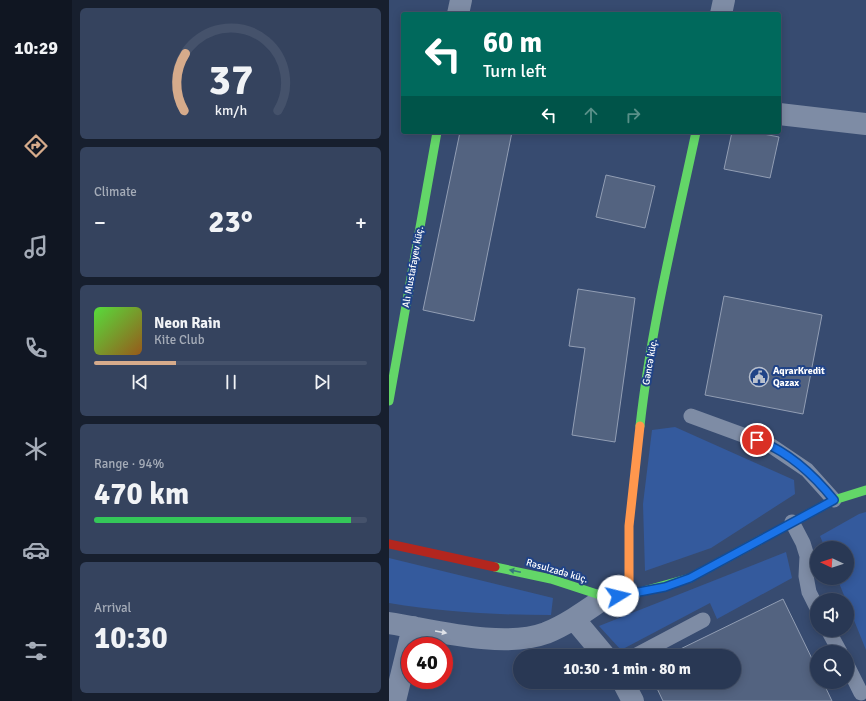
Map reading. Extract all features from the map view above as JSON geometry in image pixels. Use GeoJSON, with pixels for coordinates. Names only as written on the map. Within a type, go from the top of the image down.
{"type":"FeatureCollection","features":[{"type":"Feature","properties":{"kind":"street"},"geometry":{"type":"LineString","coordinates":[[458,12],[461,0]]}},
{"type":"Feature","properties":{"kind":"street"},"geometry":{"type":"LineString","coordinates":[[721,12],[724,0]]}},
{"type":"Feature","properties":{"kind":"street"},"geometry":{"type":"LineString","coordinates":[[781,114],[866,124]]}},
{"type":"Feature","properties":{"kind":"street","name":"Alı Mustafayev küç."},"geometry":{"type":"LineString","coordinates":[[389,401],[437,134]]}},
{"type":"Feature","properties":{"kind":"street","name":"Gəncə küç."},"geometry":{"type":"LineString","coordinates":[[629,595],[629,526],[644,392],[662,292],[696,134]]}},
{"type":"Feature","properties":{"kind":"street","name":"Rəsulzadə küç."},"geometry":{"type":"LineString","coordinates":[[389,544],[551,579],[606,597],[629,595],[690,578],[834,500],[866,490]]}},
{"type":"Feature","properties":{"kind":"street"},"geometry":{"type":"LineString","coordinates":[[389,623],[486,638],[524,638],[546,633],[574,619],[606,597]]}},
{"type":"Feature","properties":{"kind":"street"},"geometry":{"type":"LineString","coordinates":[[574,619],[599,649]]}},
{"type":"Feature","properties":{"kind":"street"},"geometry":{"type":"LineString","coordinates":[[395,701],[413,627]]}},
{"type":"Feature","properties":{"kind":"street"},"geometry":{"type":"LineString","coordinates":[[627,689],[633,701]]}},
{"type":"Feature","properties":{"kind":"lane"},"geometry":{"type":"LineString","coordinates":[[691,416],[770,445],[807,470],[834,500]]}},
{"type":"Feature","properties":{"kind":"lane"},"geometry":{"type":"LineString","coordinates":[[792,522],[803,543],[807,556],[806,576],[810,594]]}},
{"type":"Feature","properties":{"kind":"lane"},"geometry":{"type":"LineString","coordinates":[[648,649],[703,620]]}},
{"type":"Feature","properties":{"kind":"lane"},"geometry":{"type":"LineString","coordinates":[[854,680],[861,693]]}},
{"type":"Feature","properties":{"kind":"shaded area"},"geometry":{"type":"Polygon","coordinates":[[[675,427],[794,480],[795,494],[711,548],[645,571],[643,504],[652,430],[675,427]]]}},
{"type":"Feature","properties":{"kind":"shaded area"},"geometry":{"type":"Polygon","coordinates":[[[866,512],[866,650],[854,620],[854,593],[843,593],[840,585],[854,585],[854,541],[822,541],[820,536],[859,514],[866,512]]]}},
{"type":"Feature","properties":{"kind":"shaded area"},"geometry":{"type":"Polygon","coordinates":[[[786,552],[792,578],[717,619],[710,603],[623,649],[620,649],[599,626],[786,552]]]}},
{"type":"Feature","properties":{"kind":"shaded area"},"geometry":{"type":"Polygon","coordinates":[[[389,558],[553,598],[551,615],[470,612],[430,609],[389,603],[389,558]]]}},
{"type":"Feature","properties":{"kind":"building"},"geometry":{"type":"Polygon","coordinates":[[[460,134],[512,134],[474,321],[423,310],[460,134]]]}},
{"type":"Feature","properties":{"kind":"building"},"geometry":{"type":"Polygon","coordinates":[[[732,134],[763,134],[779,137],[770,178],[724,169],[732,134]]]}},
{"type":"Feature","properties":{"kind":"building"},"geometry":{"type":"Polygon","coordinates":[[[606,175],[655,186],[645,228],[596,217],[606,175]]]}},
{"type":"Feature","properties":{"kind":"building"},"geometry":{"type":"Polygon","coordinates":[[[578,289],[635,298],[615,442],[572,435],[585,348],[569,346],[578,289]]]}},
{"type":"Feature","properties":{"kind":"building"},"geometry":{"type":"Polygon","coordinates":[[[724,296],[822,315],[803,414],[705,395],[724,296]]]}},
{"type":"Feature","properties":{"kind":"building"},"geometry":{"type":"Polygon","coordinates":[[[783,599],[810,655],[810,689],[826,689],[832,701],[663,701],[657,689],[741,689],[741,649],[680,649],[783,599]]]}},
{"type":"Feature","properties":{"kind":"traffic: fast"},"geometry":{"type":"LineString","coordinates":[[389,401],[437,134]]}},
{"type":"Feature","properties":{"kind":"traffic: fast"},"geometry":{"type":"LineString","coordinates":[[640,426],[650,352],[657,315],[696,134]]}},
{"type":"Feature","properties":{"kind":"traffic: fast"},"geometry":{"type":"LineString","coordinates":[[495,567],[551,579],[606,597],[629,595],[690,578],[834,500],[866,490]]}},
{"type":"Feature","properties":{"kind":"traffic: slow"},"geometry":{"type":"LineString","coordinates":[[629,595],[629,526],[640,426]]}},
{"type":"Feature","properties":{"kind":"traffic: jam"},"geometry":{"type":"LineString","coordinates":[[389,544],[495,567]]}},
{"type":"Feature","properties":{"kind":"place","name":"AqrarKredit Qazax"},"geometry":{"type":"Point","coordinates":[759,377]}},
{"type":"Feature","properties":{"kind":"route"},"geometry":{"type":"LineString","coordinates":[[618,596],[665,587],[690,578],[834,500],[807,470],[770,445],[757,440]]}}]}
